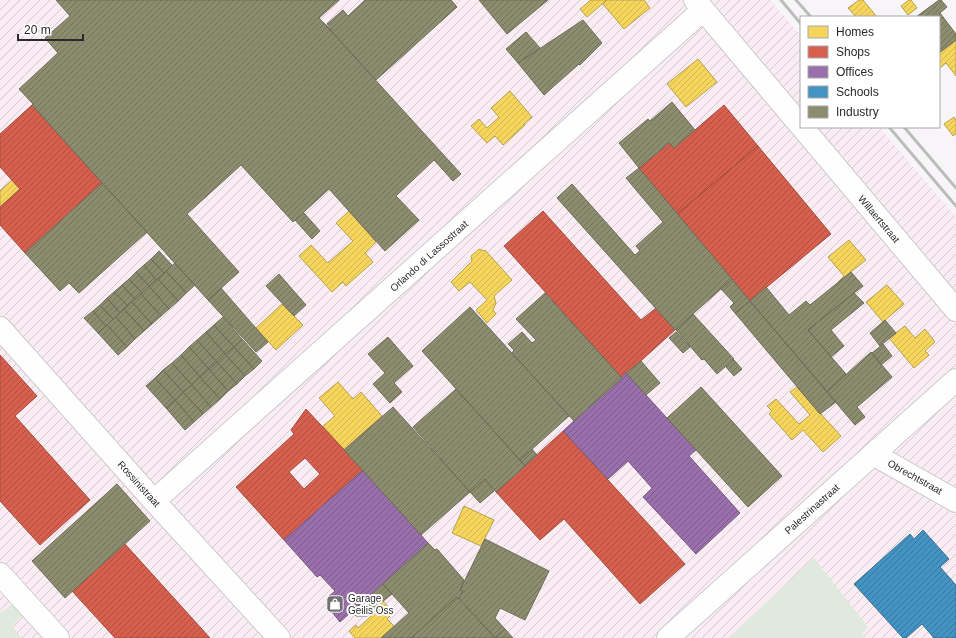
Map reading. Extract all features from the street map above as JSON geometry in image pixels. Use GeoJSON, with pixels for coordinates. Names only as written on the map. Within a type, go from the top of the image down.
{"type":"FeatureCollection","features":[{"type":"Feature","properties":{"kind":"street","name":"Willaertstraat"},"geometry":{"type":"LineString","coordinates":[[699,5],[800,125]]}},
{"type":"Feature","properties":{"kind":"street","name":"Orlando di Lassostraat"},"geometry":{"type":"LineString","coordinates":[[154,502],[699,5]]}},
{"type":"Feature","properties":{"kind":"street","name":"Willaertstraat"},"geometry":{"type":"LineString","coordinates":[[803,128],[956,310]]}},
{"type":"Feature","properties":{"kind":"street","name":"Rossinistraat"},"geometry":{"type":"LineString","coordinates":[[0,328],[154,502],[279,638]]}},
{"type":"Feature","properties":{"kind":"street","name":"Palestrinastraat"},"geometry":{"type":"LineString","coordinates":[[668,638],[956,380]]}},
{"type":"Feature","properties":{"kind":"street","name":"Obrechtstraat"},"geometry":{"type":"LineString","coordinates":[[873,454],[956,501]]}},
{"type":"Feature","properties":{"kind":"street"},"geometry":{"type":"LineString","coordinates":[[0,574],[58,638]]}},
{"type":"Feature","properties":{"kind":"shaded area"},"geometry":{"type":"Polygon","coordinates":[[[0,0],[770,0],[800,35],[800,128],[880,128],[956,217],[956,638],[9,638],[0,628],[0,0]]]}},
{"type":"Feature","properties":{"kind":"shaded area"},"geometry":{"type":"Polygon","coordinates":[[[814,558],[868,627],[862,634],[866,638],[728,638],[814,558]]]}},
{"type":"Feature","properties":{"kind":"shaded area"},"geometry":{"type":"Polygon","coordinates":[[[11,605],[14,605],[23,614],[12,626],[22,638],[0,638],[0,613],[11,605]]]}},
{"type":"Feature","properties":{"kind":"building: Homes"},"geometry":{"type":"Polygon","coordinates":[[[591,0],[607,0],[587,17],[580,9],[591,0]]]}},
{"type":"Feature","properties":{"kind":"building: Homes"},"geometry":{"type":"Polygon","coordinates":[[[607,0],[644,0],[650,8],[624,29],[603,4],[607,0]]]}},
{"type":"Feature","properties":{"kind":"building: Homes"},"geometry":{"type":"Polygon","coordinates":[[[859,0],[863,0],[876,16],[855,16],[848,8],[859,0]]]}},
{"type":"Feature","properties":{"kind":"building: Homes"},"geometry":{"type":"Polygon","coordinates":[[[911,0],[917,8],[908,15],[901,6],[911,0]]]}},
{"type":"Feature","properties":{"kind":"building: Homes"},"geometry":{"type":"Polygon","coordinates":[[[956,40],[956,76],[946,63],[940,68],[940,52],[956,40]]]}},
{"type":"Feature","properties":{"kind":"building: Homes"},"geometry":{"type":"Polygon","coordinates":[[[698,59],[717,82],[686,107],[667,84],[698,59]]]}},
{"type":"Feature","properties":{"kind":"building: Homes"},"geometry":{"type":"Polygon","coordinates":[[[510,91],[532,117],[503,145],[495,136],[487,143],[471,126],[479,119],[487,128],[499,117],[491,108],[510,91]]]}},
{"type":"Feature","properties":{"kind":"building: Homes"},"geometry":{"type":"Polygon","coordinates":[[[954,117],[956,120],[956,134],[953,136],[944,124],[954,117]]]}},
{"type":"Feature","properties":{"kind":"building: Homes"},"geometry":{"type":"Polygon","coordinates":[[[12,180],[20,189],[0,207],[0,191],[12,180]]]}},
{"type":"Feature","properties":{"kind":"building: Homes"},"geometry":{"type":"Polygon","coordinates":[[[349,211],[376,242],[365,253],[373,262],[346,286],[343,282],[332,292],[299,256],[311,245],[328,263],[353,241],[336,223],[349,211]]]}},
{"type":"Feature","properties":{"kind":"building: Homes"},"geometry":{"type":"Polygon","coordinates":[[[849,240],[866,260],[838,282],[844,276],[828,257],[849,240]]]}},
{"type":"Feature","properties":{"kind":"building: Homes"},"geometry":{"type":"Polygon","coordinates":[[[479,249],[485,250],[512,280],[494,296],[496,303],[493,310],[496,314],[487,323],[476,310],[487,300],[470,282],[459,291],[451,282],[472,261],[471,256],[479,249]]]}},
{"type":"Feature","properties":{"kind":"building: Homes"},"geometry":{"type":"Polygon","coordinates":[[[887,285],[904,304],[883,322],[866,302],[887,285]]]}},
{"type":"Feature","properties":{"kind":"building: Homes"},"geometry":{"type":"Polygon","coordinates":[[[282,304],[303,325],[276,350],[256,328],[282,304]]]}},
{"type":"Feature","properties":{"kind":"building: Homes"},"geometry":{"type":"Polygon","coordinates":[[[905,326],[915,338],[925,329],[935,342],[925,351],[929,355],[914,368],[889,338],[905,326]]]}},
{"type":"Feature","properties":{"kind":"building: Homes"},"geometry":{"type":"Polygon","coordinates":[[[338,382],[353,399],[361,392],[382,416],[344,450],[323,426],[335,416],[319,398],[338,382]]]}},
{"type":"Feature","properties":{"kind":"building: Homes"},"geometry":{"type":"Polygon","coordinates":[[[797,387],[841,436],[823,452],[803,430],[792,440],[769,414],[772,411],[767,406],[776,399],[799,424],[810,415],[790,392],[797,387]]]}},
{"type":"Feature","properties":{"kind":"building: Homes"},"geometry":{"type":"Polygon","coordinates":[[[464,506],[494,520],[481,546],[452,533],[464,506]]]}},
{"type":"Feature","properties":{"kind":"building: Homes"},"geometry":{"type":"Polygon","coordinates":[[[383,601],[393,613],[387,619],[394,626],[381,638],[355,638],[349,631],[356,625],[358,628],[379,609],[376,607],[383,601]]]}},
{"type":"Feature","properties":{"kind":"building: Shops"},"geometry":{"type":"Polygon","coordinates":[[[32,105],[102,183],[25,253],[0,225],[0,207],[20,189],[0,167],[0,134],[32,105]]]}},
{"type":"Feature","properties":{"kind":"building: Shops"},"geometry":{"type":"Polygon","coordinates":[[[724,105],[758,146],[677,214],[639,168],[669,143],[674,148],[724,105]]]}},
{"type":"Feature","properties":{"kind":"building: Shops"},"geometry":{"type":"Polygon","coordinates":[[[758,146],[831,234],[750,301],[677,214],[758,146]]]}},
{"type":"Feature","properties":{"kind":"building: Shops"},"geometry":{"type":"Polygon","coordinates":[[[543,211],[641,320],[656,308],[675,330],[622,378],[504,246],[543,211]]]}},
{"type":"Feature","properties":{"kind":"building: Shops"},"geometry":{"type":"Polygon","coordinates":[[[0,355],[37,396],[15,416],[90,500],[40,545],[0,501],[0,355]]]}},
{"type":"Feature","properties":{"kind":"building: Shops"},"geometry":{"type":"Polygon","coordinates":[[[306,409],[363,470],[284,540],[236,487],[294,434],[291,430],[306,409]],[[305,458],[289,472],[304,489],[320,474],[305,458]]]}},
{"type":"Feature","properties":{"kind":"building: Shops"},"geometry":{"type":"Polygon","coordinates":[[[563,431],[685,564],[640,604],[564,519],[540,540],[496,492],[563,431]]]}},
{"type":"Feature","properties":{"kind":"building: Shops"},"geometry":{"type":"Polygon","coordinates":[[[125,544],[210,638],[115,638],[72,591],[125,544]]]}},
{"type":"Feature","properties":{"kind":"building: Offices"},"geometry":{"type":"Polygon","coordinates":[[[626,373],[696,450],[689,456],[740,513],[696,554],[643,497],[652,488],[628,461],[608,479],[563,431],[626,373]]]}},
{"type":"Feature","properties":{"kind":"building: Offices"},"geometry":{"type":"Polygon","coordinates":[[[363,470],[428,543],[340,622],[328,607],[328,597],[335,591],[320,575],[317,577],[284,540],[363,470]]]}},
{"type":"Feature","properties":{"kind":"building: Schools"},"geometry":{"type":"Polygon","coordinates":[[[923,530],[949,559],[940,567],[956,585],[956,638],[934,638],[922,624],[906,638],[903,638],[854,584],[910,534],[914,539],[923,530]]]}},
{"type":"Feature","properties":{"kind":"building: Industry"},"geometry":{"type":"Polygon","coordinates":[[[56,0],[339,0],[319,18],[461,174],[453,181],[434,160],[396,196],[419,220],[385,251],[329,189],[293,222],[241,165],[187,214],[239,272],[208,300],[19,89],[58,53],[45,38],[70,16],[56,0]]]}},
{"type":"Feature","properties":{"kind":"building: Industry"},"geometry":{"type":"Polygon","coordinates":[[[365,0],[451,0],[457,7],[376,80],[323,22],[332,30],[327,24],[343,10],[348,16],[365,0]]]}},
{"type":"Feature","properties":{"kind":"building: Industry"},"geometry":{"type":"Polygon","coordinates":[[[479,0],[548,0],[507,34],[479,0]]]}},
{"type":"Feature","properties":{"kind":"building: Industry"},"geometry":{"type":"Polygon","coordinates":[[[941,0],[947,7],[940,13],[956,34],[956,40],[940,52],[940,16],[917,16],[941,0]]]}},
{"type":"Feature","properties":{"kind":"building: Industry"},"geometry":{"type":"Polygon","coordinates":[[[583,20],[602,43],[580,65],[579,64],[544,95],[518,63],[583,20]]]}},
{"type":"Feature","properties":{"kind":"building: Industry"},"geometry":{"type":"Polygon","coordinates":[[[526,32],[540,48],[518,63],[506,49],[526,32]]]}},
{"type":"Feature","properties":{"kind":"building: Industry"},"geometry":{"type":"Polygon","coordinates":[[[672,102],[695,130],[674,148],[669,143],[639,168],[619,143],[648,119],[650,121],[672,102]]]}},
{"type":"Feature","properties":{"kind":"building: Industry"},"geometry":{"type":"Polygon","coordinates":[[[639,168],[732,279],[675,330],[557,198],[572,184],[635,255],[640,251],[636,246],[663,222],[626,178],[639,168]]]}},
{"type":"Feature","properties":{"kind":"building: Industry"},"geometry":{"type":"Polygon","coordinates":[[[102,183],[147,232],[79,293],[69,283],[60,291],[25,253],[102,183]]]}},
{"type":"Feature","properties":{"kind":"building: Industry"},"geometry":{"type":"Polygon","coordinates":[[[304,213],[320,231],[312,239],[295,220],[304,213]]]}},
{"type":"Feature","properties":{"kind":"building: Industry"},"geometry":{"type":"Polygon","coordinates":[[[159,251],[172,265],[164,273],[151,259],[159,251]]]}},
{"type":"Feature","properties":{"kind":"building: Industry"},"geometry":{"type":"Polygon","coordinates":[[[151,259],[164,273],[156,280],[144,265],[151,259]]]}},
{"type":"Feature","properties":{"kind":"building: Industry"},"geometry":{"type":"Polygon","coordinates":[[[175,263],[195,285],[186,293],[166,271],[175,263]]]}},
{"type":"Feature","properties":{"kind":"building: Industry"},"geometry":{"type":"Polygon","coordinates":[[[144,265],[156,280],[149,286],[136,272],[144,265]]]}},
{"type":"Feature","properties":{"kind":"building: Industry"},"geometry":{"type":"Polygon","coordinates":[[[166,271],[186,293],[178,301],[158,279],[166,271]]]}},
{"type":"Feature","properties":{"kind":"building: Industry"},"geometry":{"type":"Polygon","coordinates":[[[136,272],[149,286],[142,293],[129,279],[136,272]]]}},
{"type":"Feature","properties":{"kind":"building: Industry"},"geometry":{"type":"Polygon","coordinates":[[[851,272],[863,286],[808,330],[846,374],[827,392],[750,301],[766,287],[789,315],[806,301],[810,305],[851,272]]]}},
{"type":"Feature","properties":{"kind":"building: Industry"},"geometry":{"type":"Polygon","coordinates":[[[279,274],[306,305],[294,316],[266,286],[279,274]]]}},
{"type":"Feature","properties":{"kind":"building: Industry"},"geometry":{"type":"Polygon","coordinates":[[[129,279],[142,293],[135,299],[122,285],[129,279]]]}},
{"type":"Feature","properties":{"kind":"building: Industry"},"geometry":{"type":"Polygon","coordinates":[[[158,279],[178,301],[169,309],[149,286],[158,279]]]}},
{"type":"Feature","properties":{"kind":"building: Industry"},"geometry":{"type":"Polygon","coordinates":[[[732,279],[750,301],[735,313],[730,307],[734,303],[721,289],[732,279]]]}},
{"type":"Feature","properties":{"kind":"building: Industry"},"geometry":{"type":"Polygon","coordinates":[[[122,285],[135,299],[128,306],[114,292],[122,285]]]}},
{"type":"Feature","properties":{"kind":"building: Industry"},"geometry":{"type":"Polygon","coordinates":[[[149,286],[169,309],[161,316],[141,294],[149,286]]]}},
{"type":"Feature","properties":{"kind":"building: Industry"},"geometry":{"type":"Polygon","coordinates":[[[221,288],[268,342],[256,352],[208,300],[221,288]]]}},
{"type":"Feature","properties":{"kind":"building: Industry"},"geometry":{"type":"Polygon","coordinates":[[[114,292],[128,306],[120,313],[107,298],[114,292]]]}},
{"type":"Feature","properties":{"kind":"building: Industry"},"geometry":{"type":"Polygon","coordinates":[[[545,293],[622,378],[574,421],[512,353],[514,350],[508,344],[522,332],[532,343],[536,340],[516,319],[545,293]]]}},
{"type":"Feature","properties":{"kind":"building: Industry"},"geometry":{"type":"Polygon","coordinates":[[[854,293],[864,303],[831,330],[844,346],[831,357],[808,330],[854,293]]]}},
{"type":"Feature","properties":{"kind":"building: Industry"},"geometry":{"type":"Polygon","coordinates":[[[141,294],[161,316],[152,324],[132,302],[141,294]]]}},
{"type":"Feature","properties":{"kind":"building: Industry"},"geometry":{"type":"Polygon","coordinates":[[[107,298],[120,313],[113,319],[100,305],[107,298]]]}},
{"type":"Feature","properties":{"kind":"building: Industry"},"geometry":{"type":"Polygon","coordinates":[[[750,301],[836,402],[820,414],[735,313],[750,301]]]}},
{"type":"Feature","properties":{"kind":"building: Industry"},"geometry":{"type":"Polygon","coordinates":[[[132,302],[152,324],[144,331],[124,309],[132,302]]]}},
{"type":"Feature","properties":{"kind":"building: Industry"},"geometry":{"type":"Polygon","coordinates":[[[100,305],[113,319],[106,326],[93,311],[100,305]]]}},
{"type":"Feature","properties":{"kind":"building: Industry"},"geometry":{"type":"Polygon","coordinates":[[[470,307],[569,416],[520,460],[422,351],[470,307]]]}},
{"type":"Feature","properties":{"kind":"building: Industry"},"geometry":{"type":"Polygon","coordinates":[[[124,309],[144,331],[135,339],[116,317],[124,309]]]}},
{"type":"Feature","properties":{"kind":"building: Industry"},"geometry":{"type":"Polygon","coordinates":[[[93,311],[106,326],[98,333],[84,318],[93,311]]]}},
{"type":"Feature","properties":{"kind":"building: Industry"},"geometry":{"type":"Polygon","coordinates":[[[693,314],[734,359],[717,374],[704,359],[702,360],[676,330],[693,314]]]}},
{"type":"Feature","properties":{"kind":"building: Industry"},"geometry":{"type":"Polygon","coordinates":[[[116,317],[135,339],[127,347],[107,325],[116,317]]]}},
{"type":"Feature","properties":{"kind":"building: Industry"},"geometry":{"type":"Polygon","coordinates":[[[223,317],[242,339],[234,347],[214,325],[223,317]]]}},
{"type":"Feature","properties":{"kind":"building: Industry"},"geometry":{"type":"Polygon","coordinates":[[[885,320],[896,333],[880,346],[870,333],[885,320]]]}},
{"type":"Feature","properties":{"kind":"building: Industry"},"geometry":{"type":"Polygon","coordinates":[[[107,325],[127,347],[118,355],[98,333],[107,325]]]}},
{"type":"Feature","properties":{"kind":"building: Industry"},"geometry":{"type":"Polygon","coordinates":[[[214,325],[234,347],[225,354],[206,332],[214,325]]]}},
{"type":"Feature","properties":{"kind":"building: Industry"},"geometry":{"type":"Polygon","coordinates":[[[206,332],[225,354],[217,362],[197,340],[206,332]]]}},
{"type":"Feature","properties":{"kind":"building: Industry"},"geometry":{"type":"Polygon","coordinates":[[[676,332],[690,347],[683,353],[669,338],[676,332]]]}},
{"type":"Feature","properties":{"kind":"building: Industry"},"geometry":{"type":"Polygon","coordinates":[[[388,337],[413,366],[394,383],[402,392],[390,403],[373,384],[385,373],[368,354],[388,337]]]}},
{"type":"Feature","properties":{"kind":"building: Industry"},"geometry":{"type":"Polygon","coordinates":[[[242,339],[262,361],[254,369],[234,347],[242,339]]]}},
{"type":"Feature","properties":{"kind":"building: Industry"},"geometry":{"type":"Polygon","coordinates":[[[197,340],[217,362],[209,369],[189,347],[197,340]]]}},
{"type":"Feature","properties":{"kind":"building: Industry"},"geometry":{"type":"Polygon","coordinates":[[[883,344],[892,356],[881,365],[872,353],[883,344]]]}},
{"type":"Feature","properties":{"kind":"building: Industry"},"geometry":{"type":"Polygon","coordinates":[[[189,347],[209,369],[200,377],[181,355],[189,347]]]}},
{"type":"Feature","properties":{"kind":"building: Industry"},"geometry":{"type":"Polygon","coordinates":[[[234,347],[254,369],[245,376],[225,354],[234,347]]]}},
{"type":"Feature","properties":{"kind":"building: Industry"},"geometry":{"type":"Polygon","coordinates":[[[871,352],[892,377],[857,407],[865,417],[855,425],[827,392],[871,352]]]}},
{"type":"Feature","properties":{"kind":"building: Industry"},"geometry":{"type":"Polygon","coordinates":[[[225,354],[245,376],[237,384],[217,362],[225,354]]]}},
{"type":"Feature","properties":{"kind":"building: Industry"},"geometry":{"type":"Polygon","coordinates":[[[181,355],[200,377],[192,385],[172,363],[181,355]]]}},
{"type":"Feature","properties":{"kind":"building: Industry"},"geometry":{"type":"Polygon","coordinates":[[[734,360],[742,369],[734,376],[726,367],[734,360]]]}},
{"type":"Feature","properties":{"kind":"building: Industry"},"geometry":{"type":"Polygon","coordinates":[[[641,361],[660,383],[646,395],[626,373],[641,361]]]}},
{"type":"Feature","properties":{"kind":"building: Industry"},"geometry":{"type":"Polygon","coordinates":[[[217,362],[237,384],[228,391],[209,369],[217,362]]]}},
{"type":"Feature","properties":{"kind":"building: Industry"},"geometry":{"type":"Polygon","coordinates":[[[172,363],[192,385],[183,392],[163,370],[172,363]]]}},
{"type":"Feature","properties":{"kind":"building: Industry"},"geometry":{"type":"Polygon","coordinates":[[[209,369],[228,391],[220,399],[200,377],[209,369]]]}},
{"type":"Feature","properties":{"kind":"building: Industry"},"geometry":{"type":"Polygon","coordinates":[[[163,370],[183,392],[175,400],[155,378],[163,370]]]}},
{"type":"Feature","properties":{"kind":"building: Industry"},"geometry":{"type":"Polygon","coordinates":[[[200,377],[220,399],[211,407],[192,385],[200,377]]]}},
{"type":"Feature","properties":{"kind":"building: Industry"},"geometry":{"type":"Polygon","coordinates":[[[155,378],[175,400],[166,408],[146,386],[155,378]]]}},
{"type":"Feature","properties":{"kind":"building: Industry"},"geometry":{"type":"Polygon","coordinates":[[[192,385],[211,407],[203,414],[183,392],[192,385]]]}},
{"type":"Feature","properties":{"kind":"building: Industry"},"geometry":{"type":"Polygon","coordinates":[[[701,387],[782,476],[748,507],[667,418],[701,387]]]}},
{"type":"Feature","properties":{"kind":"building: Industry"},"geometry":{"type":"Polygon","coordinates":[[[456,389],[525,466],[496,492],[485,479],[470,492],[413,427],[456,389]]]}},
{"type":"Feature","properties":{"kind":"building: Industry"},"geometry":{"type":"Polygon","coordinates":[[[183,392],[203,414],[194,422],[175,400],[183,392]]]}},
{"type":"Feature","properties":{"kind":"building: Industry"},"geometry":{"type":"Polygon","coordinates":[[[175,400],[194,422],[185,430],[166,408],[175,400]]]}},
{"type":"Feature","properties":{"kind":"building: Industry"},"geometry":{"type":"Polygon","coordinates":[[[393,407],[470,492],[421,535],[344,450],[393,407]]]}},
{"type":"Feature","properties":{"kind":"building: Industry"},"geometry":{"type":"Polygon","coordinates":[[[532,449],[537,455],[525,466],[520,460],[532,449]]]}},
{"type":"Feature","properties":{"kind":"building: Industry"},"geometry":{"type":"Polygon","coordinates":[[[485,479],[494,491],[480,503],[470,492],[485,479]]]}},
{"type":"Feature","properties":{"kind":"building: Industry"},"geometry":{"type":"Polygon","coordinates":[[[117,484],[150,521],[65,598],[32,561],[117,484]]]}},
{"type":"Feature","properties":{"kind":"building: Industry"},"geometry":{"type":"Polygon","coordinates":[[[485,539],[549,571],[525,620],[500,608],[495,618],[505,629],[495,638],[459,598],[463,591],[460,590],[485,539]]]}},
{"type":"Feature","properties":{"kind":"building: Industry"},"geometry":{"type":"Polygon","coordinates":[[[428,543],[435,550],[437,549],[464,580],[460,590],[463,591],[459,598],[457,597],[411,638],[381,638],[409,613],[383,584],[428,543]]]}},
{"type":"Feature","properties":{"kind":"building: Industry"},"geometry":{"type":"Polygon","coordinates":[[[383,584],[392,594],[376,607],[379,609],[373,614],[372,613],[367,616],[356,616],[352,611],[383,584]]]}},
{"type":"Feature","properties":{"kind":"building: Industry"},"geometry":{"type":"Polygon","coordinates":[[[457,597],[495,638],[411,638],[420,630],[457,597]]]}},
{"type":"Feature","properties":{"kind":"building: Industry"},"geometry":{"type":"Polygon","coordinates":[[[505,629],[513,638],[495,638],[505,629]]]}},
{"type":"Feature","properties":{"kind":"railway"},"geometry":{"type":"LineString","coordinates":[[781,0],[800,23]]}},
{"type":"Feature","properties":{"kind":"railway"},"geometry":{"type":"LineString","coordinates":[[796,0],[810,16]]}},
{"type":"Feature","properties":{"kind":"railway"},"geometry":{"type":"LineString","coordinates":[[890,128],[956,206]]}},
{"type":"Feature","properties":{"kind":"railway"},"geometry":{"type":"LineString","coordinates":[[905,128],[956,188]]}},
{"type":"Feature","properties":{"kind":"place","name":"Garage Geilis Oss"},"geometry":{"type":"Point","coordinates":[335,604]}}]}
